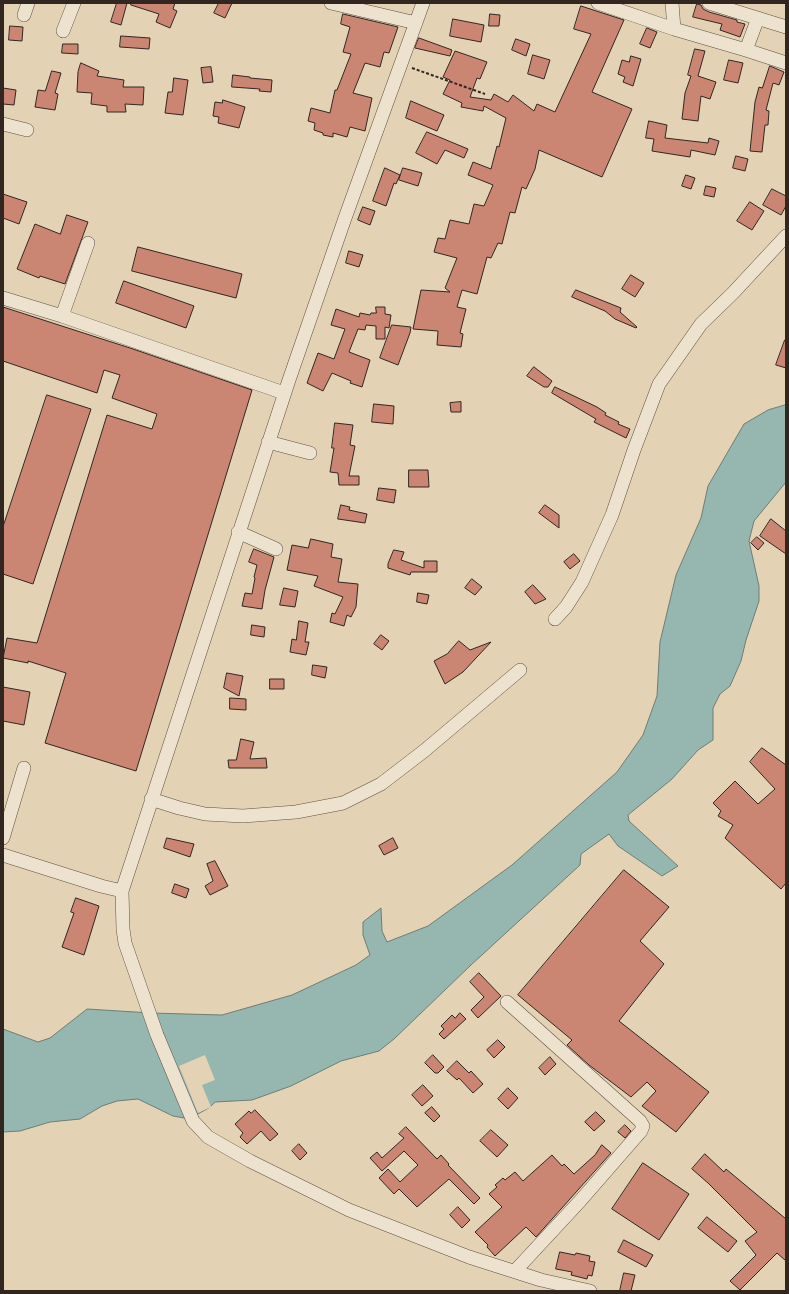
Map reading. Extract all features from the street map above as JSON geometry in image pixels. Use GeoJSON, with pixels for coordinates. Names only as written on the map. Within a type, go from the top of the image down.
{"type":"FeatureCollection","features":[{"type":"Feature","properties":{"kind":"street"},"geometry":{"type":"LineString","coordinates":[[63,31],[74,3]]}},
{"type":"Feature","properties":{"kind":"street"},"geometry":{"type":"LineString","coordinates":[[331,3],[416,22]]}},
{"type":"Feature","properties":{"kind":"street"},"geometry":{"type":"LineString","coordinates":[[423,3],[345,218],[284,393],[151,799],[122,891],[123,929],[125,943],[157,1035],[193,1121],[201,1130],[216,1142],[250,1161],[349,1210],[469,1257],[541,1280],[590,1291]]}},
{"type":"Feature","properties":{"kind":"street"},"geometry":{"type":"LineString","coordinates":[[598,3],[786,63]]}},
{"type":"Feature","properties":{"kind":"street"},"geometry":{"type":"LineString","coordinates":[[672,3],[674,28]]}},
{"type":"Feature","properties":{"kind":"street"},"geometry":{"type":"LineString","coordinates":[[709,3],[752,12],[786,27]]}},
{"type":"Feature","properties":{"kind":"street"},"geometry":{"type":"LineString","coordinates":[[746,50],[752,12]]}},
{"type":"Feature","properties":{"kind":"street"},"geometry":{"type":"LineString","coordinates":[[3,124],[27,130]]}},
{"type":"Feature","properties":{"kind":"street"},"geometry":{"type":"LineString","coordinates":[[555,619],[566,607],[582,582],[612,515],[634,450],[659,384],[701,324],[733,293],[786,236]]}},
{"type":"Feature","properties":{"kind":"street"},"geometry":{"type":"LineString","coordinates":[[62,316],[88,242]]}},
{"type":"Feature","properties":{"kind":"street"},"geometry":{"type":"LineString","coordinates":[[3,298],[62,316],[284,393]]}},
{"type":"Feature","properties":{"kind":"street"},"geometry":{"type":"LineString","coordinates":[[268,442],[310,453]]}},
{"type":"Feature","properties":{"kind":"street"},"geometry":{"type":"LineString","coordinates":[[238,532],[276,549]]}},
{"type":"Feature","properties":{"kind":"street"},"geometry":{"type":"LineString","coordinates":[[151,799],[205,814],[244,816],[296,812],[343,803],[381,784],[424,752],[520,670]]}},
{"type":"Feature","properties":{"kind":"street"},"geometry":{"type":"LineString","coordinates":[[3,838],[24,768]]}},
{"type":"Feature","properties":{"kind":"street"},"geometry":{"type":"LineString","coordinates":[[3,855],[101,886],[122,891]]}},
{"type":"Feature","properties":{"kind":"street"},"geometry":{"type":"LineString","coordinates":[[507,1002],[640,1121],[643,1126],[641,1131],[605,1172],[515,1271]]}},
{"type":"Feature","properties":{"kind":"path"},"geometry":{"type":"LineString","coordinates":[[401,64],[485,94]]}},
{"type":"Feature","properties":{"kind":"water"},"geometry":{"type":"Polygon","coordinates":[[[786,405],[786,482],[754,521],[749,541],[759,586],[759,601],[746,640],[741,661],[730,686],[720,694],[713,708],[713,740],[698,750],[672,779],[628,815],[629,821],[678,866],[662,876],[618,846],[609,834],[581,854],[580,865],[471,965],[394,1039],[379,1051],[341,1061],[291,1086],[252,1100],[215,1102],[210,1107],[190,1119],[173,1116],[138,1099],[117,1101],[102,1106],[80,1119],[50,1122],[20,1131],[3,1132],[3,1029],[38,1042],[50,1038],[87,1009],[222,1015],[292,995],[356,965],[370,955],[363,935],[363,922],[381,908],[382,931],[387,942],[428,926],[512,865],[617,772],[643,735],[657,696],[660,642],[676,575],[701,518],[708,486],[744,424],[768,410],[786,405]]]}},
{"type":"Feature","properties":{"kind":"pier"},"geometry":{"type":"Polygon","coordinates":[[[205,1055],[215,1080],[202,1085],[211,1107],[198,1113],[179,1066],[205,1055]]]}},
{"type":"Feature","properties":{"kind":"building"},"geometry":{"type":"Polygon","coordinates":[[[117,3],[127,3],[121,25],[111,22],[117,3]]]}},
{"type":"Feature","properties":{"kind":"building"},"geometry":{"type":"Polygon","coordinates":[[[131,3],[175,3],[173,9],[177,11],[170,28],[156,22],[159,14],[131,5],[131,3]]]}},
{"type":"Feature","properties":{"kind":"building"},"geometry":{"type":"Polygon","coordinates":[[[219,3],[232,3],[225,18],[214,13],[219,3]]]}},
{"type":"Feature","properties":{"kind":"building"},"geometry":{"type":"Polygon","coordinates":[[[697,4],[701,5],[703,9],[709,12],[737,20],[737,22],[745,24],[740,37],[720,30],[722,24],[693,17],[697,4]]]}},
{"type":"Feature","properties":{"kind":"building"},"geometry":{"type":"Polygon","coordinates":[[[581,6],[624,20],[592,92],[632,109],[602,177],[539,150],[535,169],[526,189],[522,187],[515,213],[510,212],[502,244],[498,243],[491,258],[487,257],[477,294],[462,290],[457,307],[466,309],[460,333],[463,334],[461,347],[437,345],[438,331],[413,329],[421,290],[450,292],[445,288],[457,258],[434,252],[438,238],[445,239],[450,220],[469,224],[474,204],[484,206],[493,185],[468,175],[473,162],[491,169],[497,146],[499,147],[506,118],[484,106],[483,111],[461,107],[462,103],[443,94],[450,80],[443,77],[455,51],[487,62],[480,79],[477,78],[470,97],[491,100],[494,94],[508,102],[513,95],[534,111],[537,104],[555,112],[591,34],[574,29],[581,6]]]}},
{"type":"Feature","properties":{"kind":"building"},"geometry":{"type":"Polygon","coordinates":[[[343,14],[398,27],[389,53],[384,52],[380,67],[365,63],[353,93],[372,98],[365,131],[350,127],[347,137],[333,133],[333,137],[323,135],[323,133],[314,130],[315,123],[308,121],[311,108],[330,113],[335,90],[337,90],[351,54],[343,52],[350,27],[341,24],[343,14]]]}},
{"type":"Feature","properties":{"kind":"building"},"geometry":{"type":"Polygon","coordinates":[[[490,14],[500,15],[499,26],[489,26],[490,14]]]}},
{"type":"Feature","properties":{"kind":"building"},"geometry":{"type":"Polygon","coordinates":[[[453,19],[484,25],[481,42],[450,36],[453,19]]]}},
{"type":"Feature","properties":{"kind":"building"},"geometry":{"type":"Polygon","coordinates":[[[10,26],[23,27],[22,41],[9,40],[10,26]]]}},
{"type":"Feature","properties":{"kind":"building"},"geometry":{"type":"Polygon","coordinates":[[[647,28],[657,32],[650,48],[640,44],[647,28]]]}},
{"type":"Feature","properties":{"kind":"building"},"geometry":{"type":"Polygon","coordinates":[[[121,36],[150,38],[149,49],[120,47],[121,36]]]}},
{"type":"Feature","properties":{"kind":"building"},"geometry":{"type":"Polygon","coordinates":[[[419,38],[452,50],[450,56],[415,48],[419,38]]]}},
{"type":"Feature","properties":{"kind":"building"},"geometry":{"type":"Polygon","coordinates":[[[516,39],[530,44],[526,56],[512,50],[516,39]]]}},
{"type":"Feature","properties":{"kind":"building"},"geometry":{"type":"Polygon","coordinates":[[[63,44],[78,44],[78,54],[62,53],[63,44]]]}},
{"type":"Feature","properties":{"kind":"building"},"geometry":{"type":"Polygon","coordinates":[[[695,49],[705,51],[698,76],[716,82],[710,99],[701,96],[698,121],[682,119],[685,93],[691,76],[688,75],[695,49]]]}},
{"type":"Feature","properties":{"kind":"building"},"geometry":{"type":"Polygon","coordinates":[[[533,55],[550,60],[544,79],[528,74],[533,55]]]}},
{"type":"Feature","properties":{"kind":"building"},"geometry":{"type":"Polygon","coordinates":[[[631,56],[641,59],[633,86],[623,82],[625,77],[618,74],[622,60],[629,62],[631,56]]]}},
{"type":"Feature","properties":{"kind":"building"},"geometry":{"type":"Polygon","coordinates":[[[729,60],[743,63],[738,83],[724,80],[729,60]]]}},
{"type":"Feature","properties":{"kind":"building"},"geometry":{"type":"Polygon","coordinates":[[[81,63],[99,71],[97,76],[124,80],[123,87],[144,87],[143,105],[125,104],[126,112],[107,112],[107,106],[91,104],[92,93],[77,92],[78,72],[81,63]]]}},
{"type":"Feature","properties":{"kind":"building"},"geometry":{"type":"Polygon","coordinates":[[[770,66],[784,72],[779,85],[773,83],[766,110],[769,111],[768,125],[765,125],[762,152],[750,151],[755,102],[759,87],[762,88],[770,66]]]}},
{"type":"Feature","properties":{"kind":"building"},"geometry":{"type":"Polygon","coordinates":[[[211,67],[213,82],[203,83],[201,68],[211,67]]]}},
{"type":"Feature","properties":{"kind":"building"},"geometry":{"type":"Polygon","coordinates":[[[52,71],[61,73],[55,93],[58,94],[55,110],[35,107],[38,90],[45,91],[52,71]]]}},
{"type":"Feature","properties":{"kind":"building"},"geometry":{"type":"Polygon","coordinates":[[[233,75],[272,80],[271,92],[259,91],[260,89],[232,87],[233,75]]]}},
{"type":"Feature","properties":{"kind":"building"},"geometry":{"type":"Polygon","coordinates":[[[174,78],[188,80],[183,115],[165,113],[168,92],[172,92],[174,78]]]}},
{"type":"Feature","properties":{"kind":"building"},"geometry":{"type":"Polygon","coordinates":[[[3,88],[16,90],[14,105],[3,104],[3,88]]]}},
{"type":"Feature","properties":{"kind":"building"},"geometry":{"type":"Polygon","coordinates":[[[223,100],[245,107],[239,128],[218,123],[219,117],[213,116],[215,102],[222,103],[223,100]]]}},
{"type":"Feature","properties":{"kind":"building"},"geometry":{"type":"Polygon","coordinates":[[[411,101],[444,115],[437,131],[406,118],[411,101]]]}},
{"type":"Feature","properties":{"kind":"building"},"geometry":{"type":"Polygon","coordinates":[[[649,121],[667,125],[665,138],[708,143],[709,138],[719,141],[715,155],[691,150],[690,157],[652,151],[654,139],[646,138],[649,121]]]}},
{"type":"Feature","properties":{"kind":"building"},"geometry":{"type":"Polygon","coordinates":[[[427,132],[468,149],[464,158],[445,150],[437,164],[416,153],[427,132]]]}},
{"type":"Feature","properties":{"kind":"building"},"geometry":{"type":"Polygon","coordinates":[[[736,156],[748,159],[745,171],[733,168],[736,156]]]}},
{"type":"Feature","properties":{"kind":"building"},"geometry":{"type":"Polygon","coordinates":[[[385,168],[400,175],[396,184],[394,183],[386,206],[373,201],[385,168]]]}},
{"type":"Feature","properties":{"kind":"building"},"geometry":{"type":"Polygon","coordinates":[[[403,168],[422,173],[418,186],[399,180],[403,168]]]}},
{"type":"Feature","properties":{"kind":"building"},"geometry":{"type":"Polygon","coordinates":[[[686,175],[695,178],[691,189],[682,186],[686,175]]]}},
{"type":"Feature","properties":{"kind":"building"},"geometry":{"type":"Polygon","coordinates":[[[706,186],[716,188],[714,197],[704,195],[706,186]]]}},
{"type":"Feature","properties":{"kind":"building"},"geometry":{"type":"Polygon","coordinates":[[[772,189],[786,196],[786,206],[781,215],[763,205],[772,189]]]}},
{"type":"Feature","properties":{"kind":"building"},"geometry":{"type":"Polygon","coordinates":[[[3,194],[27,202],[19,224],[3,218],[3,194]]]}},
{"type":"Feature","properties":{"kind":"building"},"geometry":{"type":"Polygon","coordinates":[[[750,202],[764,211],[752,230],[737,221],[750,202]]]}},
{"type":"Feature","properties":{"kind":"building"},"geometry":{"type":"Polygon","coordinates":[[[363,207],[375,211],[370,225],[358,220],[363,207]]]}},
{"type":"Feature","properties":{"kind":"building"},"geometry":{"type":"Polygon","coordinates":[[[67,215],[88,222],[65,284],[40,276],[39,278],[17,269],[35,224],[60,234],[67,215]]]}},
{"type":"Feature","properties":{"kind":"building"},"geometry":{"type":"Polygon","coordinates":[[[138,247],[242,274],[236,298],[132,271],[138,247]]]}},
{"type":"Feature","properties":{"kind":"building"},"geometry":{"type":"Polygon","coordinates":[[[349,251],[363,255],[359,267],[346,263],[349,251]]]}},
{"type":"Feature","properties":{"kind":"building"},"geometry":{"type":"Polygon","coordinates":[[[631,275],[644,283],[635,297],[622,289],[631,275]]]}},
{"type":"Feature","properties":{"kind":"building"},"geometry":{"type":"Polygon","coordinates":[[[124,281],[194,306],[186,328],[116,303],[124,281]]]}},
{"type":"Feature","properties":{"kind":"building"},"geometry":{"type":"Polygon","coordinates":[[[576,290],[621,308],[620,312],[637,327],[636,328],[615,319],[605,311],[572,297],[576,290]]]}},
{"type":"Feature","properties":{"kind":"building"},"geometry":{"type":"Polygon","coordinates":[[[3,307],[133,349],[252,390],[136,771],[45,743],[66,673],[28,661],[28,663],[3,658],[7,638],[37,643],[107,415],[152,429],[157,414],[112,398],[120,375],[104,370],[97,393],[3,361],[3,307]]]}},
{"type":"Feature","properties":{"kind":"building"},"geometry":{"type":"Polygon","coordinates":[[[376,307],[385,307],[385,314],[391,315],[389,328],[385,327],[385,339],[376,339],[376,326],[366,325],[365,330],[358,329],[349,352],[370,360],[362,387],[350,383],[351,381],[332,373],[323,391],[307,383],[318,353],[334,359],[345,329],[331,325],[336,309],[359,317],[360,313],[370,315],[371,313],[376,313],[376,307]]]}},
{"type":"Feature","properties":{"kind":"building"},"geometry":{"type":"Polygon","coordinates":[[[392,325],[411,327],[398,365],[380,358],[392,325]]]}},
{"type":"Feature","properties":{"kind":"building"},"geometry":{"type":"Polygon","coordinates":[[[786,340],[786,368],[776,365],[786,340]]]}},
{"type":"Feature","properties":{"kind":"building"},"geometry":{"type":"Polygon","coordinates":[[[534,367],[552,381],[548,387],[544,387],[527,376],[534,367]]]}},
{"type":"Feature","properties":{"kind":"building"},"geometry":{"type":"Polygon","coordinates":[[[555,387],[597,407],[606,413],[605,415],[619,422],[618,424],[630,429],[626,438],[594,422],[596,419],[552,393],[555,387]]]}},
{"type":"Feature","properties":{"kind":"building"},"geometry":{"type":"Polygon","coordinates":[[[47,395],[91,409],[33,584],[3,574],[3,527],[47,395]]]}},
{"type":"Feature","properties":{"kind":"building"},"geometry":{"type":"Polygon","coordinates":[[[461,402],[461,412],[451,412],[450,403],[461,402]]]}},
{"type":"Feature","properties":{"kind":"building"},"geometry":{"type":"Polygon","coordinates":[[[374,404],[394,406],[393,424],[372,422],[374,404]]]}},
{"type":"Feature","properties":{"kind":"building"},"geometry":{"type":"Polygon","coordinates":[[[335,423],[353,425],[350,445],[355,446],[349,476],[359,476],[359,485],[339,485],[338,473],[330,472],[334,448],[332,448],[335,423]]]}},
{"type":"Feature","properties":{"kind":"building"},"geometry":{"type":"Polygon","coordinates":[[[409,470],[428,470],[429,487],[409,487],[409,470]]]}},
{"type":"Feature","properties":{"kind":"building"},"geometry":{"type":"Polygon","coordinates":[[[379,488],[396,490],[394,503],[377,500],[379,488]]]}},
{"type":"Feature","properties":{"kind":"building"},"geometry":{"type":"Polygon","coordinates":[[[341,505],[350,507],[349,510],[367,514],[365,523],[338,519],[341,505]]]}},
{"type":"Feature","properties":{"kind":"building"},"geometry":{"type":"Polygon","coordinates":[[[545,505],[559,515],[559,528],[539,513],[545,505]]]}},
{"type":"Feature","properties":{"kind":"building"},"geometry":{"type":"Polygon","coordinates":[[[771,519],[786,531],[786,554],[760,536],[771,519]]]}},
{"type":"Feature","properties":{"kind":"building"},"geometry":{"type":"Polygon","coordinates":[[[757,537],[764,543],[758,550],[751,543],[757,537]]]}},
{"type":"Feature","properties":{"kind":"building"},"geometry":{"type":"Polygon","coordinates":[[[311,539],[333,544],[331,557],[342,559],[338,582],[358,584],[356,607],[351,617],[347,615],[344,626],[330,622],[332,613],[335,614],[343,597],[314,586],[318,576],[287,570],[292,545],[308,548],[311,539]]]}},
{"type":"Feature","properties":{"kind":"building"},"geometry":{"type":"Polygon","coordinates":[[[254,549],[274,557],[265,590],[262,609],[242,606],[245,593],[252,594],[257,565],[249,562],[254,549]]]}},
{"type":"Feature","properties":{"kind":"building"},"geometry":{"type":"Polygon","coordinates":[[[394,550],[404,552],[401,560],[424,568],[424,561],[437,561],[437,572],[411,572],[410,575],[388,568],[388,564],[394,550]]]}},
{"type":"Feature","properties":{"kind":"building"},"geometry":{"type":"Polygon","coordinates":[[[574,554],[580,561],[570,569],[564,562],[574,554]]]}},
{"type":"Feature","properties":{"kind":"building"},"geometry":{"type":"Polygon","coordinates":[[[472,579],[482,587],[475,595],[465,588],[472,579]]]}},
{"type":"Feature","properties":{"kind":"building"},"geometry":{"type":"Polygon","coordinates":[[[533,585],[546,599],[535,604],[525,592],[533,585]]]}},
{"type":"Feature","properties":{"kind":"building"},"geometry":{"type":"Polygon","coordinates":[[[284,588],[298,591],[295,607],[280,605],[284,588]]]}},
{"type":"Feature","properties":{"kind":"building"},"geometry":{"type":"Polygon","coordinates":[[[418,593],[429,595],[427,604],[417,602],[418,593]]]}},
{"type":"Feature","properties":{"kind":"building"},"geometry":{"type":"Polygon","coordinates":[[[299,621],[308,623],[305,642],[309,642],[306,655],[290,652],[292,639],[296,640],[299,621]]]}},
{"type":"Feature","properties":{"kind":"building"},"geometry":{"type":"Polygon","coordinates":[[[252,625],[265,627],[264,637],[251,635],[252,625]]]}},
{"type":"Feature","properties":{"kind":"building"},"geometry":{"type":"Polygon","coordinates":[[[381,635],[389,641],[382,650],[374,644],[381,635]]]}},
{"type":"Feature","properties":{"kind":"building"},"geometry":{"type":"Polygon","coordinates":[[[459,641],[470,650],[491,642],[463,672],[445,684],[434,661],[447,654],[459,641]]]}},
{"type":"Feature","properties":{"kind":"building"},"geometry":{"type":"Polygon","coordinates":[[[313,665],[327,667],[325,678],[312,675],[313,665]]]}},
{"type":"Feature","properties":{"kind":"building"},"geometry":{"type":"Polygon","coordinates":[[[227,673],[243,676],[239,696],[224,688],[227,673]]]}},
{"type":"Feature","properties":{"kind":"building"},"geometry":{"type":"Polygon","coordinates":[[[270,679],[284,679],[284,689],[270,689],[270,679]]]}},
{"type":"Feature","properties":{"kind":"building"},"geometry":{"type":"Polygon","coordinates":[[[3,687],[30,692],[24,725],[3,721],[3,687]]]}},
{"type":"Feature","properties":{"kind":"building"},"geometry":{"type":"Polygon","coordinates":[[[230,698],[246,699],[246,710],[230,709],[230,698]]]}},
{"type":"Feature","properties":{"kind":"building"},"geometry":{"type":"Polygon","coordinates":[[[241,739],[254,742],[250,759],[266,758],[267,768],[229,768],[228,760],[236,760],[241,739]]]}},
{"type":"Feature","properties":{"kind":"building"},"geometry":{"type":"Polygon","coordinates":[[[762,748],[786,765],[786,883],[781,889],[725,838],[733,825],[718,816],[721,811],[713,803],[735,781],[758,804],[775,789],[750,762],[762,748]]]}},
{"type":"Feature","properties":{"kind":"building"},"geometry":{"type":"Polygon","coordinates":[[[167,838],[194,844],[190,857],[164,848],[167,838]]]}},
{"type":"Feature","properties":{"kind":"building"},"geometry":{"type":"Polygon","coordinates":[[[393,838],[398,848],[384,855],[379,846],[393,838]]]}},
{"type":"Feature","properties":{"kind":"building"},"geometry":{"type":"Polygon","coordinates":[[[215,861],[228,886],[210,895],[205,886],[213,881],[207,864],[215,861]]]}},
{"type":"Feature","properties":{"kind":"building"},"geometry":{"type":"Polygon","coordinates":[[[624,870],[669,907],[640,941],[664,964],[619,1021],[709,1092],[676,1132],[642,1106],[656,1091],[647,1082],[631,1097],[589,1065],[567,1045],[572,1040],[518,995],[624,870]]]}},
{"type":"Feature","properties":{"kind":"building"},"geometry":{"type":"Polygon","coordinates":[[[175,884],[189,889],[186,898],[172,893],[175,884]]]}},
{"type":"Feature","properties":{"kind":"building"},"geometry":{"type":"Polygon","coordinates":[[[76,898],[99,906],[84,955],[62,947],[74,913],[71,912],[76,898]]]}},
{"type":"Feature","properties":{"kind":"building"},"geometry":{"type":"Polygon","coordinates":[[[479,973],[501,996],[478,1018],[471,1010],[484,997],[470,982],[479,973]]]}},
{"type":"Feature","properties":{"kind":"building"},"geometry":{"type":"Polygon","coordinates":[[[460,1013],[466,1019],[444,1039],[439,1034],[444,1029],[441,1026],[452,1015],[455,1018],[460,1013]]]}},
{"type":"Feature","properties":{"kind":"building"},"geometry":{"type":"Polygon","coordinates":[[[498,1040],[505,1047],[494,1058],[487,1050],[498,1040]]]}},
{"type":"Feature","properties":{"kind":"building"},"geometry":{"type":"Polygon","coordinates":[[[433,1055],[444,1067],[438,1073],[435,1073],[425,1063],[433,1055]]]}},
{"type":"Feature","properties":{"kind":"building"},"geometry":{"type":"Polygon","coordinates":[[[550,1057],[556,1064],[545,1075],[539,1068],[550,1057]]]}},
{"type":"Feature","properties":{"kind":"building"},"geometry":{"type":"Polygon","coordinates":[[[457,1061],[469,1073],[471,1071],[483,1084],[473,1093],[459,1078],[457,1080],[447,1071],[457,1061]]]}},
{"type":"Feature","properties":{"kind":"building"},"geometry":{"type":"Polygon","coordinates":[[[423,1085],[433,1096],[422,1106],[412,1095],[423,1085]]]}},
{"type":"Feature","properties":{"kind":"building"},"geometry":{"type":"Polygon","coordinates":[[[508,1088],[518,1098],[508,1109],[498,1099],[508,1088]]]}},
{"type":"Feature","properties":{"kind":"building"},"geometry":{"type":"Polygon","coordinates":[[[432,1107],[440,1116],[434,1122],[425,1113],[432,1107]]]}},
{"type":"Feature","properties":{"kind":"building"},"geometry":{"type":"Polygon","coordinates":[[[255,1110],[278,1134],[270,1141],[261,1131],[247,1144],[240,1137],[243,1133],[235,1124],[249,1111],[251,1113],[255,1110]]]}},
{"type":"Feature","properties":{"kind":"building"},"geometry":{"type":"Polygon","coordinates":[[[596,1112],[605,1121],[594,1131],[585,1122],[596,1112]]]}},
{"type":"Feature","properties":{"kind":"building"},"geometry":{"type":"Polygon","coordinates":[[[625,1125],[631,1131],[625,1138],[618,1132],[625,1125]]]}},
{"type":"Feature","properties":{"kind":"building"},"geometry":{"type":"Polygon","coordinates":[[[406,1127],[437,1159],[441,1155],[449,1164],[448,1165],[480,1198],[474,1204],[449,1179],[417,1207],[399,1189],[394,1194],[379,1178],[388,1169],[400,1182],[418,1165],[404,1151],[382,1171],[370,1158],[377,1152],[382,1158],[404,1138],[399,1134],[406,1127]]]}},
{"type":"Feature","properties":{"kind":"building"},"geometry":{"type":"Polygon","coordinates":[[[491,1130],[508,1145],[497,1157],[480,1141],[491,1130]]]}},
{"type":"Feature","properties":{"kind":"building"},"geometry":{"type":"Polygon","coordinates":[[[299,1144],[307,1153],[300,1160],[292,1151],[299,1144]]]}},
{"type":"Feature","properties":{"kind":"building"},"geometry":{"type":"Polygon","coordinates":[[[602,1145],[611,1153],[536,1237],[526,1227],[495,1256],[487,1247],[488,1245],[475,1232],[502,1207],[489,1194],[497,1187],[495,1185],[503,1178],[505,1180],[515,1172],[523,1181],[552,1155],[562,1166],[564,1164],[574,1174],[595,1155],[602,1145]]]}},
{"type":"Feature","properties":{"kind":"building"},"geometry":{"type":"Polygon","coordinates":[[[705,1154],[724,1172],[726,1169],[786,1219],[786,1261],[777,1253],[740,1290],[730,1281],[756,1255],[745,1241],[757,1232],[692,1169],[705,1154]]]}},
{"type":"Feature","properties":{"kind":"building"},"geometry":{"type":"Polygon","coordinates":[[[643,1163],[689,1194],[659,1240],[612,1209],[643,1163]]]}},
{"type":"Feature","properties":{"kind":"building"},"geometry":{"type":"Polygon","coordinates":[[[458,1207],[470,1220],[462,1228],[450,1215],[458,1207]]]}},
{"type":"Feature","properties":{"kind":"building"},"geometry":{"type":"Polygon","coordinates":[[[707,1217],[737,1241],[728,1252],[698,1228],[707,1217]]]}},
{"type":"Feature","properties":{"kind":"building"},"geometry":{"type":"Polygon","coordinates":[[[624,1240],[653,1255],[646,1267],[618,1252],[624,1240]]]}},
{"type":"Feature","properties":{"kind":"building"},"geometry":{"type":"Polygon","coordinates":[[[560,1252],[590,1256],[589,1261],[595,1262],[592,1276],[588,1275],[587,1279],[571,1275],[572,1272],[556,1269],[560,1252]]]}},
{"type":"Feature","properties":{"kind":"building"},"geometry":{"type":"Polygon","coordinates":[[[624,1273],[635,1275],[631,1291],[620,1291],[624,1273]]]}}]}
